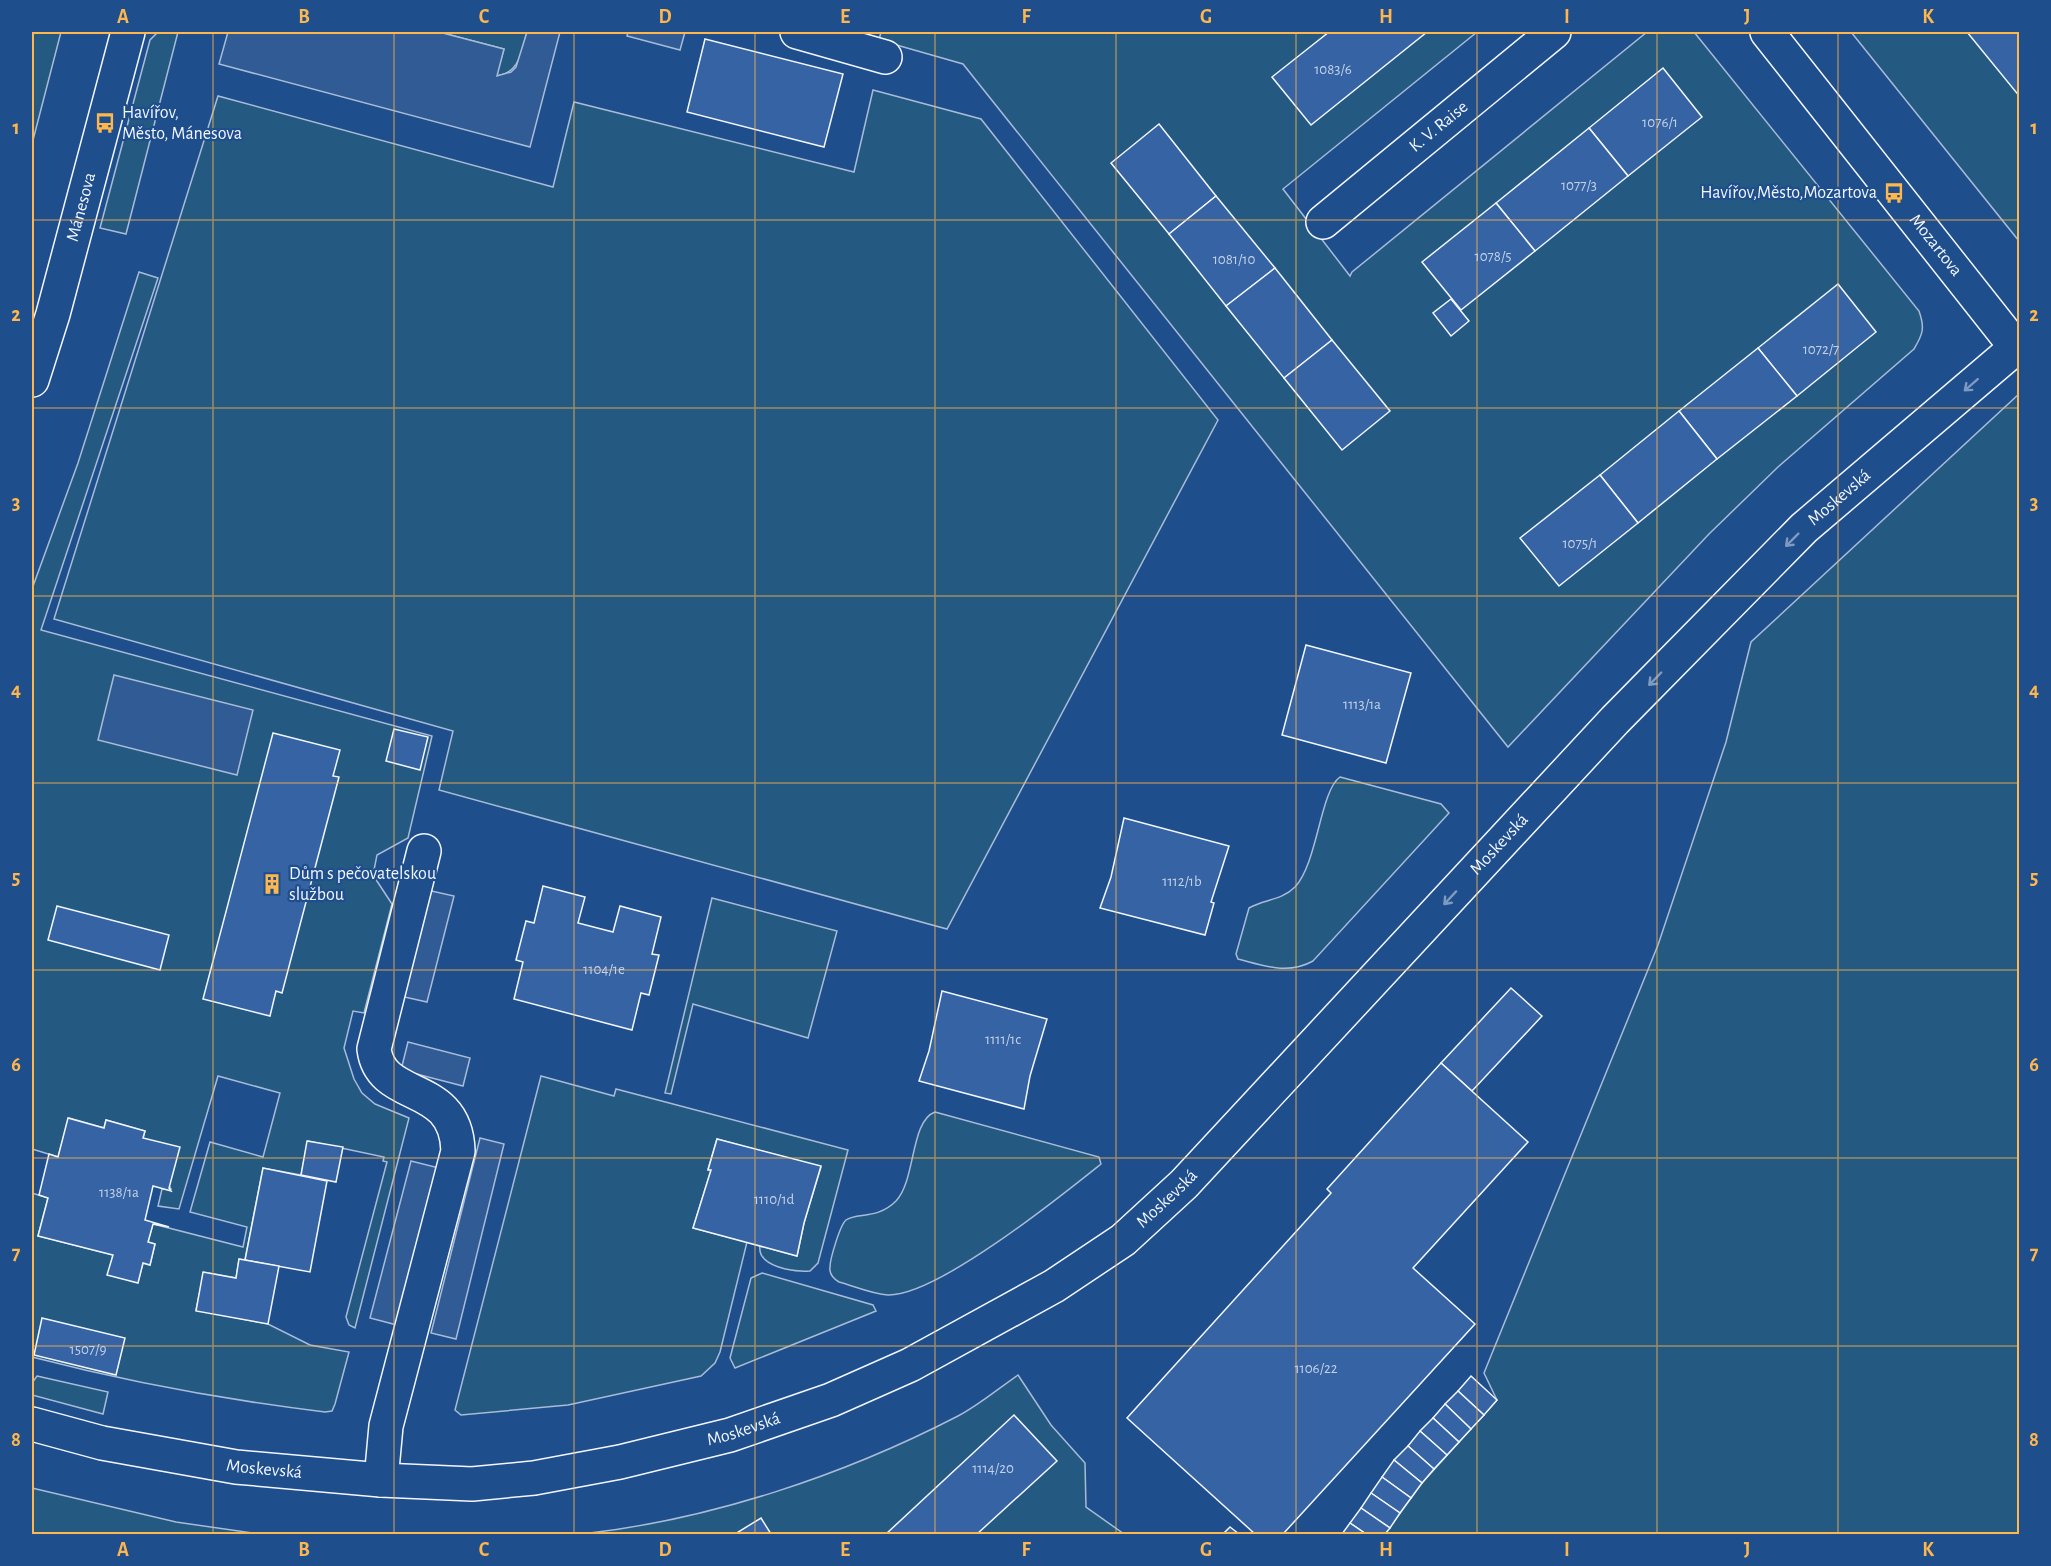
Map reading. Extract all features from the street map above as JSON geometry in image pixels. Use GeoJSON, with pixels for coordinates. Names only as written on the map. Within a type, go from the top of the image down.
{"type":"FeatureCollection","features":[{"type":"Feature","properties":{"kind":"street","name":"Mánesova"},"geometry":{"type":"LineString","coordinates":[[32,380],[42,311],[128,32]]}},
{"type":"Feature","properties":{"kind":"street"},"geometry":{"type":"LineString","coordinates":[[797,32],[885,57]]}},
{"type":"Feature","properties":{"kind":"street","name":"K. V. Raise"},"geometry":{"type":"LineString","coordinates":[[1323,222],[1554,32]]}},
{"type":"Feature","properties":{"kind":"street","name":"Mozartova"},"geometry":{"type":"LineString","coordinates":[[1767,32],[2017,345]]}},
{"type":"Feature","properties":{"kind":"street","name":"Moskevská"},"geometry":{"type":"LineString","coordinates":[[32,1424],[102,1443],[236,1467],[381,1480],[472,1484],[534,1478],[620,1462],[730,1435],[831,1400],[910,1365],[1054,1286],[1123,1240],[1184,1184],[1615,720],[1796,536],[2017,345]]}},
{"type":"Feature","properties":{"kind":"street"},"geometry":{"type":"LineString","coordinates":[[381,1480],[386,1426],[458,1151],[458,1135],[452,1120],[439,1104],[382,1072],[375,1060],[374,1049],[424,851]]}},
{"type":"Feature","properties":{"kind":"shaded area"},"geometry":{"type":"Polygon","coordinates":[[[32,32],[61,32],[32,144],[32,32]]]}},
{"type":"Feature","properties":{"kind":"shaded area"},"geometry":{"type":"Polygon","coordinates":[[[158,32],[178,32],[126,234],[100,228],[150,40],[158,32]]]}},
{"type":"Feature","properties":{"kind":"shaded area"},"geometry":{"type":"Polygon","coordinates":[[[228,32],[439,32],[504,49],[497,76],[511,72],[516,67],[527,32],[560,32],[530,147],[219,64],[228,32]]]}},
{"type":"Feature","properties":{"kind":"shaded area"},"geometry":{"type":"Polygon","coordinates":[[[439,32],[527,32],[515,66],[510,71],[496,76],[504,49],[439,32]]]}},
{"type":"Feature","properties":{"kind":"shaded area"},"geometry":{"type":"Polygon","coordinates":[[[628,32],[685,32],[680,50],[627,36],[628,32]]]}},
{"type":"Feature","properties":{"kind":"shaded area"},"geometry":{"type":"Polygon","coordinates":[[[881,32],[1477,32],[1283,189],[1350,276],[1352,272],[1647,32],[1694,32],[1919,311],[1922,322],[1921,335],[1914,349],[1778,467],[1709,534],[1508,747],[963,64],[879,40],[881,32]]]}},
{"type":"Feature","properties":{"kind":"shaded area"},"geometry":{"type":"Polygon","coordinates":[[[1851,32],[2019,32],[2019,241],[1851,32]]]}},
{"type":"Feature","properties":{"kind":"shaded area"},"geometry":{"type":"Polygon","coordinates":[[[873,90],[981,119],[1218,420],[947,929],[439,790],[453,731],[54,619],[218,96],[553,187],[574,102],[854,172],[873,90]]]}},
{"type":"Feature","properties":{"kind":"shaded area"},"geometry":{"type":"Polygon","coordinates":[[[139,272],[158,278],[41,630],[432,736],[408,838],[377,855],[373,875],[392,904],[364,1013],[353,1011],[344,1048],[354,1079],[362,1093],[375,1104],[409,1118],[355,1328],[349,1325],[346,1317],[387,1162],[383,1161],[384,1157],[308,1141],[301,1175],[263,1168],[245,1260],[239,1259],[236,1278],[204,1272],[196,1310],[268,1324],[310,1345],[349,1352],[332,1411],[325,1412],[214,1396],[32,1357],[32,1193],[48,1198],[38,1236],[113,1255],[108,1275],[138,1282],[143,1263],[150,1265],[155,1244],[148,1242],[153,1224],[243,1247],[247,1227],[190,1212],[210,1142],[263,1157],[280,1093],[218,1076],[179,1209],[158,1206],[162,1189],[171,1189],[143,1138],[145,1131],[106,1120],[104,1128],[69,1118],[58,1157],[32,1149],[32,589],[78,463],[139,272]]]}},
{"type":"Feature","properties":{"kind":"shaded area"},"geometry":{"type":"Polygon","coordinates":[[[2019,394],[2019,1534],[1385,1534],[1422,1483],[1497,1400],[1484,1373],[1658,945],[1726,742],[1751,642],[2019,394]]]}},
{"type":"Feature","properties":{"kind":"shaded area"},"geometry":{"type":"Polygon","coordinates":[[[114,675],[253,710],[237,775],[98,740],[114,675]]]}},
{"type":"Feature","properties":{"kind":"shaded area"},"geometry":{"type":"Polygon","coordinates":[[[1340,777],[1441,804],[1449,813],[1313,961],[1295,968],[1276,968],[1238,959],[1236,954],[1249,908],[1290,892],[1303,876],[1328,797],[1333,785],[1340,777]]]}},
{"type":"Feature","properties":{"kind":"shaded area"},"geometry":{"type":"Polygon","coordinates":[[[427,890],[454,896],[427,1002],[400,996],[427,890]]]}},
{"type":"Feature","properties":{"kind":"shaded area"},"geometry":{"type":"Polygon","coordinates":[[[712,898],[837,931],[808,1038],[693,1004],[671,1094],[665,1093],[712,898]]]}},
{"type":"Feature","properties":{"kind":"shaded area"},"geometry":{"type":"Polygon","coordinates":[[[408,1042],[470,1058],[463,1086],[401,1070],[408,1042]]]}},
{"type":"Feature","properties":{"kind":"shaded area"},"geometry":{"type":"Polygon","coordinates":[[[541,1076],[614,1096],[616,1089],[848,1150],[818,1263],[810,1271],[795,1270],[778,1267],[764,1259],[760,1246],[797,1256],[804,1223],[821,1167],[717,1139],[708,1169],[711,1170],[693,1228],[747,1242],[720,1352],[715,1363],[701,1376],[568,1405],[461,1415],[455,1410],[541,1076]]]}},
{"type":"Feature","properties":{"kind":"shaded area"},"geometry":{"type":"Polygon","coordinates":[[[935,1112],[1099,1157],[1101,1164],[998,1242],[936,1279],[910,1291],[888,1295],[869,1292],[839,1282],[832,1276],[830,1267],[841,1228],[846,1220],[882,1211],[896,1201],[907,1180],[921,1127],[935,1112]]]}},
{"type":"Feature","properties":{"kind":"shaded area"},"geometry":{"type":"Polygon","coordinates":[[[480,1138],[504,1144],[456,1339],[431,1333],[480,1138]]]}},
{"type":"Feature","properties":{"kind":"shaded area"},"geometry":{"type":"Polygon","coordinates":[[[411,1161],[439,1168],[397,1325],[370,1318],[411,1161]]]}},
{"type":"Feature","properties":{"kind":"shaded area"},"geometry":{"type":"Polygon","coordinates":[[[762,1273],[873,1305],[876,1311],[735,1368],[730,1358],[751,1278],[762,1273]]]}},
{"type":"Feature","properties":{"kind":"shaded area"},"geometry":{"type":"Polygon","coordinates":[[[1018,1375],[1051,1425],[1085,1463],[1086,1507],[1124,1534],[582,1534],[679,1518],[775,1492],[823,1476],[958,1416],[1018,1375]]]}},
{"type":"Feature","properties":{"kind":"shaded area"},"geometry":{"type":"Polygon","coordinates":[[[37,1376],[108,1392],[103,1414],[32,1395],[32,1383],[37,1376]]]}},
{"type":"Feature","properties":{"kind":"shaded area"},"geometry":{"type":"Polygon","coordinates":[[[32,1488],[176,1522],[259,1534],[32,1534],[32,1488]]]}},
{"type":"Feature","properties":{"kind":"building"},"geometry":{"type":"Polygon","coordinates":[[[1329,32],[1427,32],[1311,125],[1272,77],[1329,32]]]}},
{"type":"Feature","properties":{"kind":"building"},"geometry":{"type":"Polygon","coordinates":[[[1967,32],[2020,32],[2020,97],[1967,32]]]}},
{"type":"Feature","properties":{"kind":"building"},"geometry":{"type":"Polygon","coordinates":[[[705,39],[843,74],[824,147],[687,112],[705,39]]]}},
{"type":"Feature","properties":{"kind":"building"},"geometry":{"type":"Polygon","coordinates":[[[1663,68],[1702,117],[1628,176],[1589,128],[1663,68]]]}},
{"type":"Feature","properties":{"kind":"building"},"geometry":{"type":"Polygon","coordinates":[[[1159,124],[1216,196],[1169,234],[1111,163],[1159,124]]]}},
{"type":"Feature","properties":{"kind":"building"},"geometry":{"type":"Polygon","coordinates":[[[1589,128],[1628,176],[1535,251],[1496,203],[1589,128]]]}},
{"type":"Feature","properties":{"kind":"building"},"geometry":{"type":"Polygon","coordinates":[[[1216,196],[1275,268],[1226,306],[1169,234],[1216,196]]]}},
{"type":"Feature","properties":{"kind":"building"},"geometry":{"type":"Polygon","coordinates":[[[1496,203],[1535,251],[1461,310],[1422,262],[1496,203]]]}},
{"type":"Feature","properties":{"kind":"building"},"geometry":{"type":"Polygon","coordinates":[[[1275,268],[1332,340],[1284,378],[1226,306],[1275,268]]]}},
{"type":"Feature","properties":{"kind":"building"},"geometry":{"type":"Polygon","coordinates":[[[1838,284],[1876,332],[1797,396],[1758,348],[1838,284]]]}},
{"type":"Feature","properties":{"kind":"building"},"geometry":{"type":"Polygon","coordinates":[[[1451,299],[1469,321],[1451,336],[1433,313],[1451,299]]]}},
{"type":"Feature","properties":{"kind":"building"},"geometry":{"type":"Polygon","coordinates":[[[1332,340],[1390,411],[1342,450],[1284,378],[1332,340]]]}},
{"type":"Feature","properties":{"kind":"building"},"geometry":{"type":"Polygon","coordinates":[[[1758,348],[1797,396],[1717,459],[1679,411],[1758,348]]]}},
{"type":"Feature","properties":{"kind":"building"},"geometry":{"type":"Polygon","coordinates":[[[1679,411],[1717,459],[1638,523],[1600,475],[1679,411]]]}},
{"type":"Feature","properties":{"kind":"building"},"geometry":{"type":"Polygon","coordinates":[[[1600,475],[1638,523],[1559,586],[1520,538],[1600,475]]]}},
{"type":"Feature","properties":{"kind":"building"},"geometry":{"type":"Polygon","coordinates":[[[1306,645],[1411,673],[1386,763],[1282,735],[1306,645]]]}},
{"type":"Feature","properties":{"kind":"building"},"geometry":{"type":"Polygon","coordinates":[[[394,729],[428,737],[420,770],[386,761],[394,729]]]}},
{"type":"Feature","properties":{"kind":"building","name":"Dům s pečovatelskou službou"},"geometry":{"type":"Polygon","coordinates":[[[273,733],[340,750],[333,776],[339,777],[282,993],[276,991],[270,1016],[203,999],[273,733]]]}},
{"type":"Feature","properties":{"kind":"building"},"geometry":{"type":"Polygon","coordinates":[[[1124,818],[1229,846],[1211,902],[1214,903],[1205,935],[1100,908],[1111,877],[1124,818]]]}},
{"type":"Feature","properties":{"kind":"building"},"geometry":{"type":"Polygon","coordinates":[[[543,886],[585,897],[578,923],[613,932],[620,906],[661,917],[652,954],[659,955],[649,995],[641,993],[632,1030],[514,999],[523,962],[516,960],[526,921],[534,923],[543,886]]]}},
{"type":"Feature","properties":{"kind":"building"},"geometry":{"type":"Polygon","coordinates":[[[57,906],[169,935],[160,970],[48,940],[57,906]]]}},
{"type":"Feature","properties":{"kind":"building"},"geometry":{"type":"Polygon","coordinates":[[[1511,988],[1542,1016],[1472,1091],[1441,1063],[1511,988]]]}},
{"type":"Feature","properties":{"kind":"building"},"geometry":{"type":"Polygon","coordinates":[[[942,991],[1047,1019],[1030,1076],[1024,1109],[919,1081],[929,1051],[942,991]]]}},
{"type":"Feature","properties":{"kind":"building"},"geometry":{"type":"Polygon","coordinates":[[[1441,1063],[1528,1142],[1413,1268],[1475,1324],[1283,1534],[1255,1534],[1127,1418],[1331,1193],[1327,1189],[1441,1063]]]}},
{"type":"Feature","properties":{"kind":"building"},"geometry":{"type":"Polygon","coordinates":[[[68,1118],[104,1128],[106,1120],[145,1131],[143,1138],[180,1147],[169,1188],[171,1191],[153,1186],[145,1220],[169,1227],[153,1224],[148,1242],[155,1244],[150,1265],[143,1263],[138,1283],[107,1275],[113,1255],[38,1236],[48,1198],[39,1195],[49,1154],[58,1157],[68,1118]]]}},
{"type":"Feature","properties":{"kind":"building"},"geometry":{"type":"Polygon","coordinates":[[[717,1139],[821,1166],[797,1256],[693,1228],[711,1170],[708,1170],[717,1139]]]}},
{"type":"Feature","properties":{"kind":"building"},"geometry":{"type":"Polygon","coordinates":[[[307,1141],[343,1147],[336,1182],[301,1175],[307,1141]]]}},
{"type":"Feature","properties":{"kind":"building"},"geometry":{"type":"Polygon","coordinates":[[[263,1168],[327,1181],[310,1272],[245,1260],[263,1168]]]}},
{"type":"Feature","properties":{"kind":"building"},"geometry":{"type":"Polygon","coordinates":[[[239,1259],[279,1266],[268,1324],[196,1311],[203,1272],[236,1278],[239,1259]]]}},
{"type":"Feature","properties":{"kind":"building"},"geometry":{"type":"Polygon","coordinates":[[[42,1318],[125,1338],[116,1375],[34,1355],[42,1318]]]}},
{"type":"Feature","properties":{"kind":"building"},"geometry":{"type":"Polygon","coordinates":[[[1471,1376],[1497,1400],[1484,1415],[1458,1391],[1471,1376]]]}},
{"type":"Feature","properties":{"kind":"building"},"geometry":{"type":"Polygon","coordinates":[[[1458,1391],[1484,1415],[1471,1429],[1445,1404],[1458,1391]]]}},
{"type":"Feature","properties":{"kind":"building"},"geometry":{"type":"Polygon","coordinates":[[[1445,1404],[1471,1429],[1459,1442],[1433,1418],[1445,1404]]]}},
{"type":"Feature","properties":{"kind":"building"},"geometry":{"type":"Polygon","coordinates":[[[1014,1415],[1057,1461],[977,1534],[886,1534],[1014,1415]]]}},
{"type":"Feature","properties":{"kind":"building"},"geometry":{"type":"Polygon","coordinates":[[[1433,1418],[1459,1442],[1447,1455],[1420,1431],[1433,1418]]]}},
{"type":"Feature","properties":{"kind":"building"},"geometry":{"type":"Polygon","coordinates":[[[1420,1431],[1447,1455],[1434,1469],[1408,1446],[1420,1431]]]}},
{"type":"Feature","properties":{"kind":"building"},"geometry":{"type":"Polygon","coordinates":[[[1408,1446],[1434,1469],[1422,1483],[1394,1460],[1408,1446]]]}},
{"type":"Feature","properties":{"kind":"building"},"geometry":{"type":"Polygon","coordinates":[[[1394,1460],[1422,1483],[1411,1498],[1382,1477],[1394,1460]]]}},
{"type":"Feature","properties":{"kind":"building"},"geometry":{"type":"Polygon","coordinates":[[[1382,1477],[1411,1498],[1400,1513],[1371,1493],[1382,1477]]]}},
{"type":"Feature","properties":{"kind":"building"},"geometry":{"type":"Polygon","coordinates":[[[1371,1493],[1400,1513],[1390,1528],[1361,1508],[1371,1493]]]}},
{"type":"Feature","properties":{"kind":"building"},"geometry":{"type":"Polygon","coordinates":[[[1361,1508],[1390,1528],[1385,1534],[1366,1534],[1350,1523],[1361,1508]]]}},
{"type":"Feature","properties":{"kind":"building"},"geometry":{"type":"Polygon","coordinates":[[[761,1518],[771,1534],[735,1534],[761,1518]]]}},
{"type":"Feature","properties":{"kind":"building"},"geometry":{"type":"Polygon","coordinates":[[[1350,1523],[1366,1534],[1342,1534],[1350,1523]]]}},
{"type":"Feature","properties":{"kind":"building"},"geometry":{"type":"Polygon","coordinates":[[[1230,1527],[1239,1534],[1223,1534],[1230,1527]]]}},
{"type":"Feature","properties":{"kind":"place","name":"Havířov, Město, Mánesova"},"geometry":{"type":"Point","coordinates":[105,123]}},
{"type":"Feature","properties":{"kind":"place","name":"Havířov,Město,Mozartova"},"geometry":{"type":"Point","coordinates":[1894,193]}},
{"type":"Feature","properties":{"kind":"place","name":"Dům s pečovatelskou službou"},"geometry":{"type":"Point","coordinates":[272,884]}}]}
